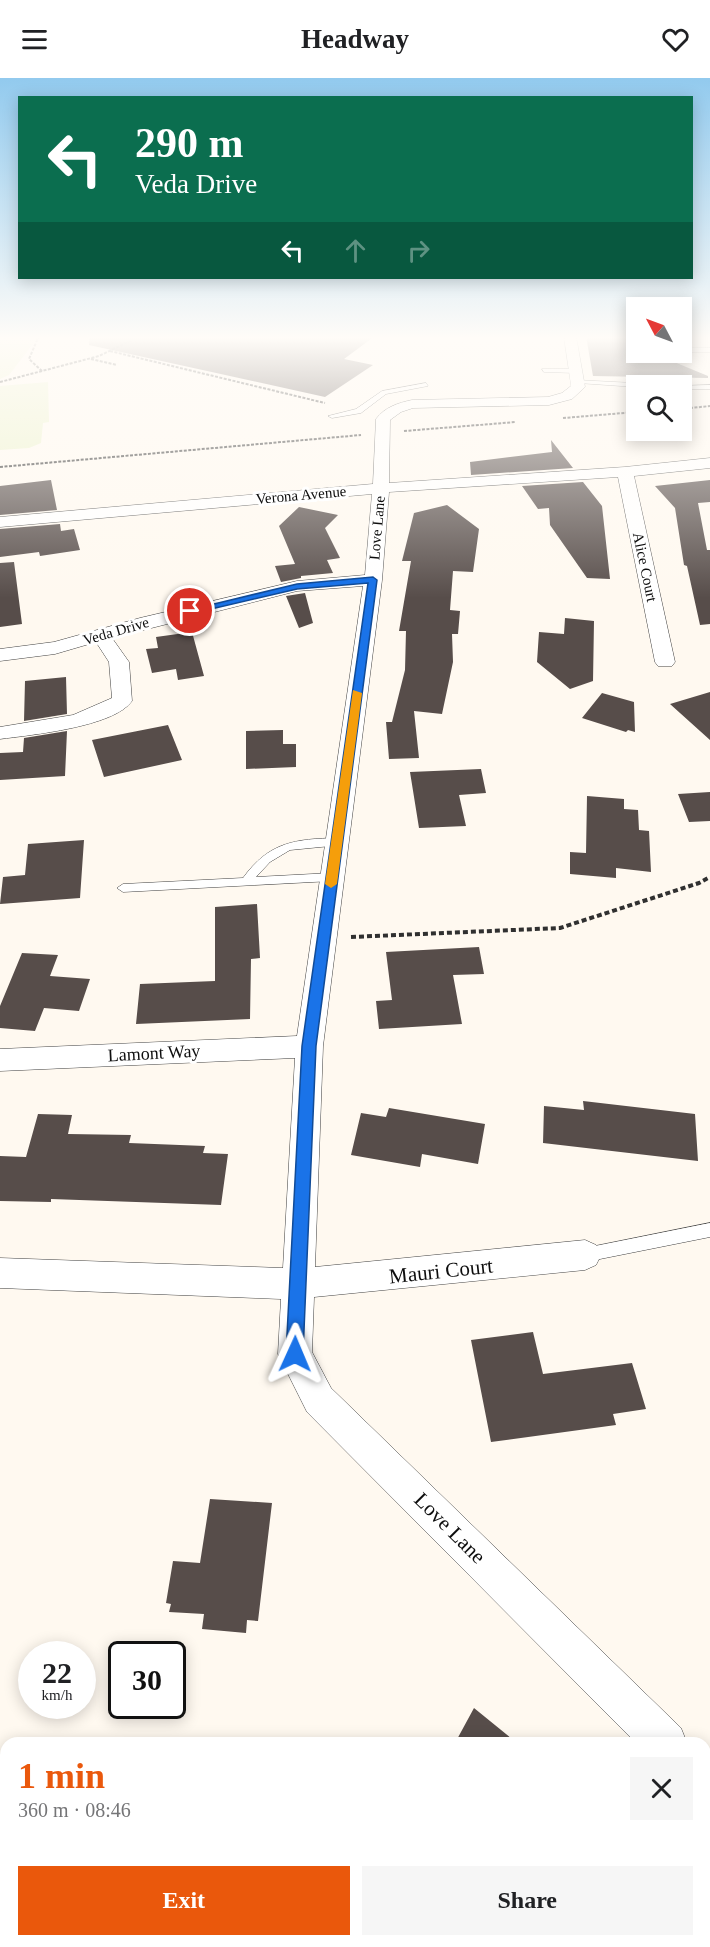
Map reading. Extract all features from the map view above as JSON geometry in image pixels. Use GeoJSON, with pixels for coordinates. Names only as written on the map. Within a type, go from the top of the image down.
{"type":"FeatureCollection","features":[{"type":"Feature","properties":{"kind":"street"},"geometry":{"type":"LineString","coordinates":[[382,433],[383,423]]}},
{"type":"Feature","properties":{"kind":"street","name":"Love Lane"},"geometry":{"type":"LineString","coordinates":[[382,433],[381,488],[373,580],[309,1046],[295,1354],[319,1400],[660,1737]]}},
{"type":"Feature","properties":{"kind":"street","name":"Verona Avenue"},"geometry":{"type":"LineString","coordinates":[[0,522],[381,488],[625,472],[710,463]]}},
{"type":"Feature","properties":{"kind":"street","name":"Alice Court"},"geometry":{"type":"LineString","coordinates":[[625,472],[665,662]]}},
{"type":"Feature","properties":{"kind":"street","name":"Veda Drive"},"geometry":{"type":"LineString","coordinates":[[0,656],[55,648],[147,621],[297,586],[373,580]]}},
{"type":"Feature","properties":{"kind":"street"},"geometry":{"type":"LineString","coordinates":[[0,733],[86,719],[105,712],[122,700],[119,662],[101,635]]}},
{"type":"Feature","properties":{"kind":"street","name":"Lamont Way"},"geometry":{"type":"LineString","coordinates":[[0,1060],[309,1046]]}},
{"type":"Feature","properties":{"kind":"street","name":"Mauri Court"},"geometry":{"type":"LineString","coordinates":[[297,1284],[585,1255]]}},
{"type":"Feature","properties":{"kind":"street"},"geometry":{"type":"LineString","coordinates":[[0,1273],[297,1284]]}},
{"type":"Feature","properties":{"kind":"lane"},"geometry":{"type":"LineString","coordinates":[[247,881],[258,864],[276,851],[300,842],[337,842]]}},
{"type":"Feature","properties":{"kind":"lane"},"geometry":{"type":"LineString","coordinates":[[123,888],[332,877]]}},
{"type":"Feature","properties":{"kind":"lane"},"geometry":{"type":"LineString","coordinates":[[585,1255],[710,1230]]}},
{"type":"Feature","properties":{"kind":"path"},"geometry":{"type":"LineString","coordinates":[[0,467],[507,423]]}},
{"type":"Feature","properties":{"kind":"path"},"geometry":{"type":"LineString","coordinates":[[323,939],[560,928],[699,883],[710,877]]}},
{"type":"Feature","properties":{"kind":"green space"},"geometry":{"type":"Polygon","coordinates":[[[0,423],[43,423],[41,443],[29,448],[0,450],[0,423]]]}},
{"type":"Feature","properties":{"kind":"building"},"geometry":{"type":"Polygon","coordinates":[[[551,440],[573,468],[471,475],[470,462],[552,452],[551,440]]]}},
{"type":"Feature","properties":{"kind":"building"},"geometry":{"type":"Polygon","coordinates":[[[51,480],[57,510],[0,515],[0,486],[51,480]]]}},
{"type":"Feature","properties":{"kind":"building"},"geometry":{"type":"Polygon","coordinates":[[[710,480],[710,502],[698,503],[707,550],[710,550],[710,624],[700,625],[687,566],[684,565],[675,508],[655,486],[710,480]]]}},
{"type":"Feature","properties":{"kind":"building"},"geometry":{"type":"Polygon","coordinates":[[[583,482],[602,506],[610,579],[587,578],[550,525],[549,508],[538,509],[522,486],[583,482]]]}},
{"type":"Feature","properties":{"kind":"building"},"geometry":{"type":"Polygon","coordinates":[[[447,505],[479,529],[473,572],[453,571],[450,610],[460,611],[458,634],[452,634],[453,662],[442,714],[414,711],[419,758],[389,759],[386,722],[392,722],[405,670],[406,631],[399,631],[411,561],[402,561],[414,513],[447,505]]]}},
{"type":"Feature","properties":{"kind":"building"},"geometry":{"type":"Polygon","coordinates":[[[299,507],[338,515],[325,528],[340,558],[327,560],[333,573],[301,576],[301,578],[281,582],[275,566],[295,564],[279,526],[299,507]]]}},
{"type":"Feature","properties":{"kind":"building"},"geometry":{"type":"Polygon","coordinates":[[[60,524],[61,531],[74,529],[80,550],[40,556],[39,552],[0,557],[0,529],[60,524]]]}},
{"type":"Feature","properties":{"kind":"building"},"geometry":{"type":"Polygon","coordinates":[[[14,562],[22,624],[0,627],[0,563],[14,562]]]}},
{"type":"Feature","properties":{"kind":"building"},"geometry":{"type":"Polygon","coordinates":[[[305,593],[313,623],[299,628],[286,596],[305,593]]]}},
{"type":"Feature","properties":{"kind":"building"},"geometry":{"type":"Polygon","coordinates":[[[565,618],[594,621],[593,681],[570,689],[537,662],[539,632],[564,634],[565,618]]]}},
{"type":"Feature","properties":{"kind":"building"},"geometry":{"type":"Polygon","coordinates":[[[192,632],[204,676],[178,680],[176,669],[152,673],[146,649],[158,648],[156,637],[192,632]]]}},
{"type":"Feature","properties":{"kind":"building"},"geometry":{"type":"Polygon","coordinates":[[[66,677],[67,714],[24,721],[25,681],[66,677]]]}},
{"type":"Feature","properties":{"kind":"building"},"geometry":{"type":"Polygon","coordinates":[[[710,692],[710,740],[670,704],[710,692]]]}},
{"type":"Feature","properties":{"kind":"building"},"geometry":{"type":"Polygon","coordinates":[[[602,693],[634,702],[635,732],[628,730],[626,732],[582,718],[602,693]]]}},
{"type":"Feature","properties":{"kind":"building"},"geometry":{"type":"Polygon","coordinates":[[[168,725],[182,760],[104,777],[92,740],[168,725]]]}},
{"type":"Feature","properties":{"kind":"building"},"geometry":{"type":"Polygon","coordinates":[[[283,730],[283,744],[296,744],[296,767],[246,769],[246,731],[283,730]]]}},
{"type":"Feature","properties":{"kind":"building"},"geometry":{"type":"Polygon","coordinates":[[[67,731],[65,776],[0,780],[0,753],[23,752],[24,738],[67,731]]]}},
{"type":"Feature","properties":{"kind":"building"},"geometry":{"type":"Polygon","coordinates":[[[481,769],[486,793],[459,795],[466,826],[419,828],[410,772],[481,769]]]}},
{"type":"Feature","properties":{"kind":"building"},"geometry":{"type":"Polygon","coordinates":[[[710,792],[710,821],[689,822],[678,794],[710,792]]]}},
{"type":"Feature","properties":{"kind":"building"},"geometry":{"type":"Polygon","coordinates":[[[587,796],[624,799],[624,809],[638,810],[639,830],[649,831],[651,872],[616,868],[616,878],[570,874],[570,852],[586,853],[587,796]]]}},
{"type":"Feature","properties":{"kind":"building"},"geometry":{"type":"Polygon","coordinates":[[[84,840],[80,898],[0,904],[3,877],[25,875],[28,844],[84,840]]]}},
{"type":"Feature","properties":{"kind":"building"},"geometry":{"type":"Polygon","coordinates":[[[257,904],[260,958],[251,959],[250,1019],[136,1024],[140,984],[215,981],[215,907],[257,904]]]}},
{"type":"Feature","properties":{"kind":"building"},"geometry":{"type":"Polygon","coordinates":[[[479,947],[484,974],[453,975],[462,1024],[379,1029],[376,1001],[392,1000],[386,952],[479,947]]]}},
{"type":"Feature","properties":{"kind":"building"},"geometry":{"type":"Polygon","coordinates":[[[22,953],[58,955],[50,976],[90,979],[79,1011],[44,1008],[35,1031],[0,1028],[0,1006],[22,953]]]}},
{"type":"Feature","properties":{"kind":"building"},"geometry":{"type":"Polygon","coordinates":[[[583,1101],[695,1114],[698,1161],[543,1143],[544,1106],[584,1110],[583,1101]]]}},
{"type":"Feature","properties":{"kind":"building"},"geometry":{"type":"Polygon","coordinates":[[[389,1108],[485,1124],[478,1164],[422,1154],[420,1167],[351,1155],[361,1113],[386,1117],[389,1108]]]}},
{"type":"Feature","properties":{"kind":"building"},"geometry":{"type":"Polygon","coordinates":[[[38,1114],[72,1115],[68,1134],[131,1135],[129,1143],[205,1146],[203,1153],[228,1154],[221,1205],[51,1199],[51,1202],[0,1201],[0,1156],[26,1157],[38,1114]]]}},
{"type":"Feature","properties":{"kind":"building"},"geometry":{"type":"Polygon","coordinates":[[[533,1332],[543,1374],[632,1363],[646,1409],[613,1414],[616,1425],[491,1442],[471,1340],[533,1332]]]}},
{"type":"Feature","properties":{"kind":"building"},"geometry":{"type":"Polygon","coordinates":[[[210,1499],[272,1503],[258,1621],[247,1620],[246,1633],[202,1629],[204,1614],[169,1612],[171,1604],[166,1603],[173,1561],[200,1563],[210,1499]]]}},
{"type":"Feature","properties":{"kind":"building"},"geometry":{"type":"Polygon","coordinates":[[[474,1708],[510,1737],[458,1737],[474,1708]]]}},
{"type":"Feature","properties":{"kind":"slow traffic"},"geometry":{"type":"LineString","coordinates":[[331,884],[357,693]]}},
{"type":"Feature","properties":{"kind":"route"},"geometry":{"type":"LineString","coordinates":[[190,611],[297,586],[373,580],[309,1046],[295,1354]]}}]}
